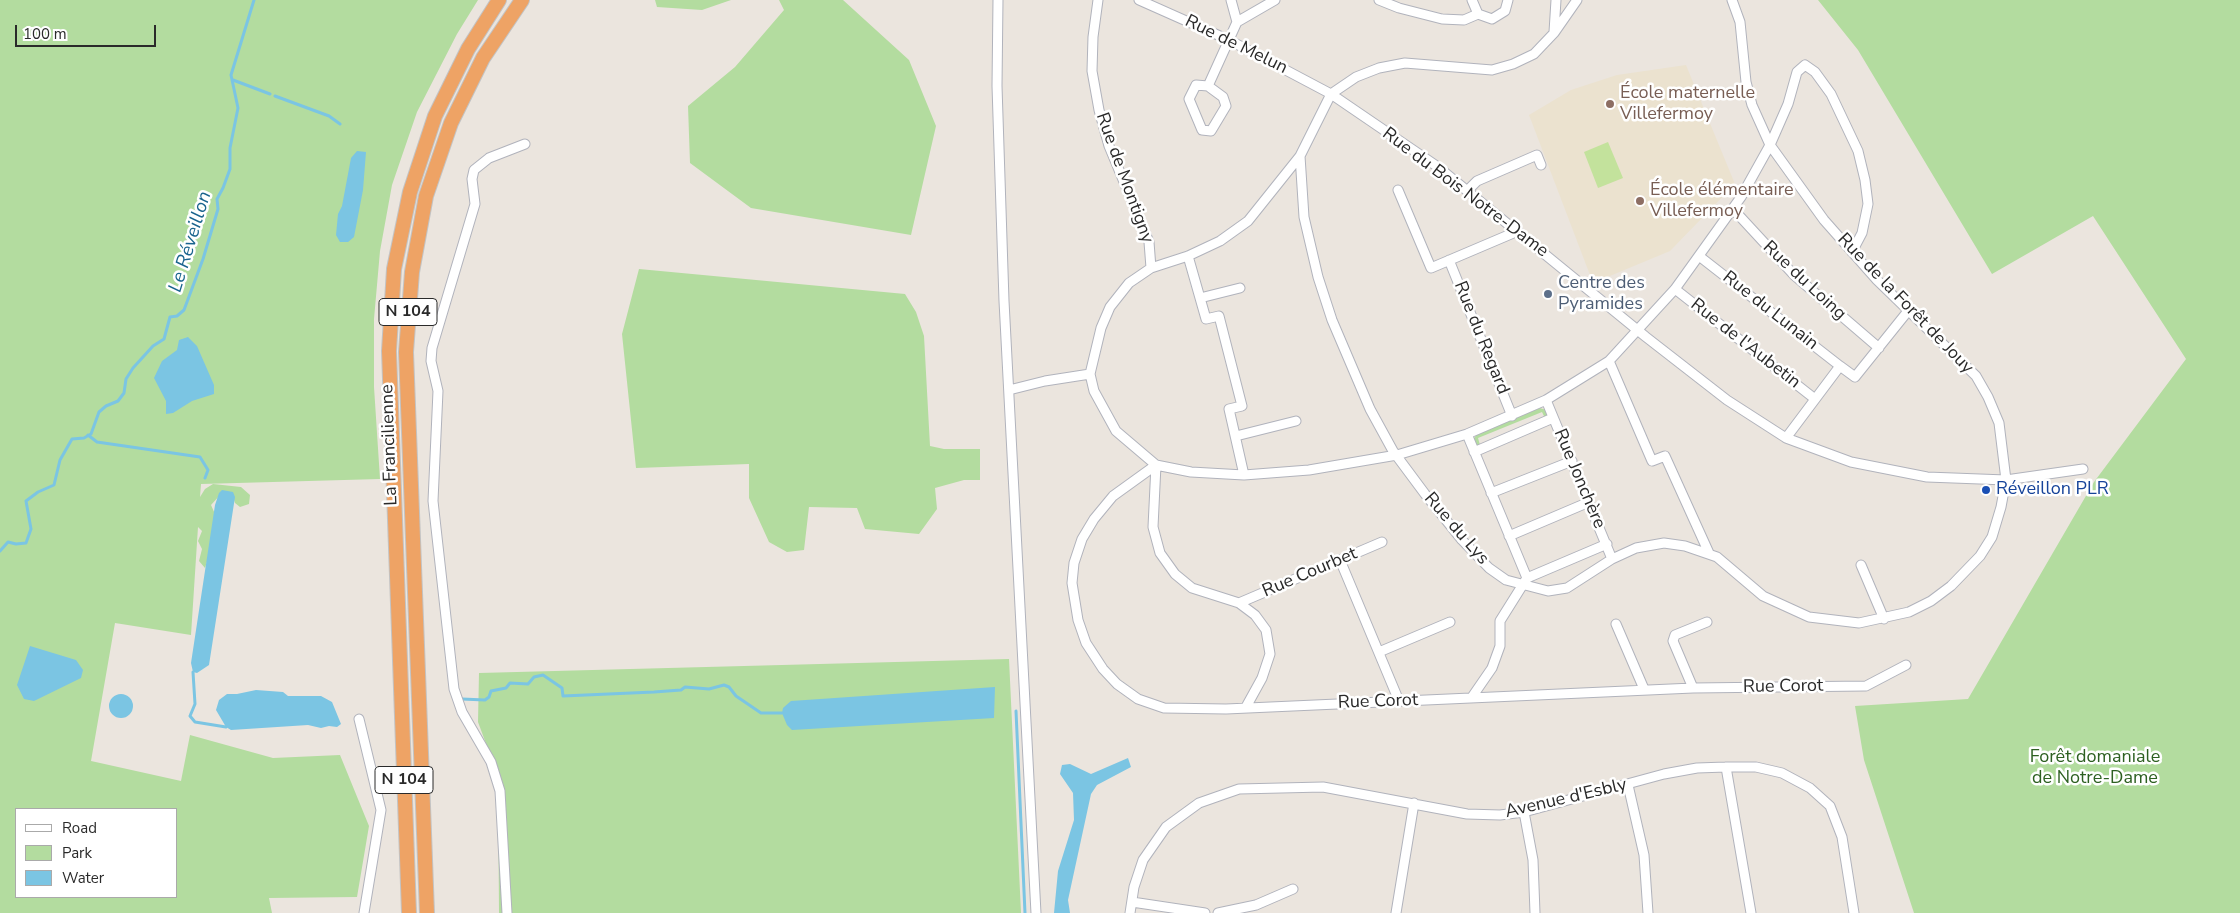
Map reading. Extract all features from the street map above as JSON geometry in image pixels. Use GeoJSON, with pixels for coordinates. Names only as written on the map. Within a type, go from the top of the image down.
{"type":"FeatureCollection","features":[{"type":"Feature","properties":{"kind":"highway","name":"La Francilienne"},"geometry":{"type":"LineString","coordinates":[[409,913],[388,351],[394,269],[410,192],[436,116],[468,48],[499,0]]}},
{"type":"Feature","properties":{"kind":"highway","name":"La Francilienne"},"geometry":{"type":"LineString","coordinates":[[427,913],[406,352],[412,272],[426,196],[451,123],[483,58],[522,0]]}},
{"type":"Feature","properties":{"kind":"street"},"geometry":{"type":"LineString","coordinates":[[998,0],[997,86],[1009,390],[1036,913]]}},
{"type":"Feature","properties":{"kind":"street","name":"Rue de Montigny"},"geometry":{"type":"LineString","coordinates":[[1098,0],[1093,37],[1092,71],[1098,110],[1109,146],[1149,242],[1151,268]]}},
{"type":"Feature","properties":{"kind":"street","name":"Rue de Melun"},"geometry":{"type":"LineString","coordinates":[[1139,0],[1229,40],[1331,94]]}},
{"type":"Feature","properties":{"kind":"street"},"geometry":{"type":"LineString","coordinates":[[1231,0],[1237,22]]}},
{"type":"Feature","properties":{"kind":"street"},"geometry":{"type":"LineString","coordinates":[[1208,86],[1237,22],[1275,0]]}},
{"type":"Feature","properties":{"kind":"street"},"geometry":{"type":"LineString","coordinates":[[1379,0],[1399,8],[1442,19],[1464,20],[1478,14]]}},
{"type":"Feature","properties":{"kind":"street"},"geometry":{"type":"LineString","coordinates":[[1472,0],[1478,14],[1487,19],[1497,18],[1505,11],[1508,0]]}},
{"type":"Feature","properties":{"kind":"street"},"geometry":{"type":"LineString","coordinates":[[1554,33],[1556,0]]}},
{"type":"Feature","properties":{"kind":"street"},"geometry":{"type":"LineString","coordinates":[[1577,0],[1554,33],[1534,54],[1513,64],[1492,70],[1405,63],[1379,68],[1356,77],[1331,94],[1300,156],[1248,221],[1220,241],[1188,256],[1151,268],[1129,282],[1110,306],[1101,328],[1090,374],[1094,391],[1116,431],[1156,465],[1191,472],[1244,475],[1309,470],[1397,455],[1467,434],[1546,400],[1608,361],[1675,289],[1734,209],[1770,145],[1788,104],[1797,72],[1805,65],[1815,72],[1831,94],[1858,151],[1865,180],[1868,204],[1862,233],[1852,252]]}},
{"type":"Feature","properties":{"kind":"street","name":"Rue de la Forêt de Jouy"},"geometry":{"type":"LineString","coordinates":[[1732,0],[1740,22],[1746,82],[1752,105],[1770,145],[1824,220],[1852,252],[1908,311],[1976,376],[1988,397],[1999,424],[2006,467],[2006,480]]}},
{"type":"Feature","properties":{"kind":"street"},"geometry":{"type":"LineString","coordinates":[[1196,85],[1208,86],[1223,97],[1226,106],[1211,131],[1202,130],[1189,100],[1196,85]]}},
{"type":"Feature","properties":{"kind":"street","name":"Rue du Bois Notre-Dame"},"geometry":{"type":"LineString","coordinates":[[1331,94],[1468,190],[1637,331],[1727,400],[1786,438],[1851,462],[1927,477],[2006,480],[2083,469]]}},
{"type":"Feature","properties":{"kind":"street"},"geometry":{"type":"LineString","coordinates":[[507,913],[500,791],[491,762],[462,712],[454,689],[433,501],[438,392],[431,361],[432,348],[475,204],[472,179],[474,170],[490,158],[524,144]]}},
{"type":"Feature","properties":{"kind":"street"},"geometry":{"type":"LineString","coordinates":[[1468,190],[1478,181],[1537,155],[1541,165]]}},
{"type":"Feature","properties":{"kind":"street","name":"Rue du Lys"},"geometry":{"type":"LineString","coordinates":[[1300,156],[1304,217],[1318,277],[1332,320],[1370,409],[1397,455],[1462,540],[1489,568],[1506,580],[1524,582],[1548,591],[1567,588],[1612,559],[1636,548],[1664,543],[1685,546],[1709,553],[1734,570],[1763,596],[1809,617],[1860,623],[1884,619],[1909,612],[1931,601],[1951,586],[1980,556],[1992,537],[2002,507],[2006,480]]}},
{"type":"Feature","properties":{"kind":"street","name":"Rue du Regard"},"geometry":{"type":"LineString","coordinates":[[1398,190],[1431,268],[1518,231]]}},
{"type":"Feature","properties":{"kind":"street","name":"Rue du Loing"},"geometry":{"type":"LineString","coordinates":[[1734,209],[1794,275],[1879,348]]}},
{"type":"Feature","properties":{"kind":"street"},"geometry":{"type":"LineString","coordinates":[[1188,256],[1206,319],[1219,316],[1242,406],[1229,409],[1244,475]]}},
{"type":"Feature","properties":{"kind":"street","name":"Rue du Lunain"},"geometry":{"type":"LineString","coordinates":[[1699,256],[1840,366]]}},
{"type":"Feature","properties":{"kind":"street","name":"Rue du Regard"},"geometry":{"type":"LineString","coordinates":[[1449,260],[1512,416]]}},
{"type":"Feature","properties":{"kind":"street"},"geometry":{"type":"LineString","coordinates":[[1200,298],[1240,288]]}},
{"type":"Feature","properties":{"kind":"street","name":"Rue de l'Aubetin"},"geometry":{"type":"LineString","coordinates":[[1675,289],[1815,399]]}},
{"type":"Feature","properties":{"kind":"street"},"geometry":{"type":"LineString","coordinates":[[1786,438],[1840,366],[1855,377],[1908,311]]}},
{"type":"Feature","properties":{"kind":"street"},"geometry":{"type":"LineString","coordinates":[[1608,361],[1652,460],[1665,456],[1709,553]]}},
{"type":"Feature","properties":{"kind":"street"},"geometry":{"type":"LineString","coordinates":[[1009,390],[1045,381],[1090,374]]}},
{"type":"Feature","properties":{"kind":"street","name":"Rue Jonchère"},"geometry":{"type":"LineString","coordinates":[[1546,400],[1612,559]]}},
{"type":"Feature","properties":{"kind":"street"},"geometry":{"type":"LineString","coordinates":[[1474,452],[1553,418]]}},
{"type":"Feature","properties":{"kind":"street"},"geometry":{"type":"LineString","coordinates":[[1236,436],[1296,421]]}},
{"type":"Feature","properties":{"kind":"street"},"geometry":{"type":"LineString","coordinates":[[1467,434],[1509,536],[1524,582]]}},
{"type":"Feature","properties":{"kind":"street"},"geometry":{"type":"LineString","coordinates":[[1491,494],[1572,461]]}},
{"type":"Feature","properties":{"kind":"street"},"geometry":{"type":"LineString","coordinates":[[1156,465],[1153,528],[1160,552],[1175,574],[1192,588],[1239,603],[1255,615],[1266,630],[1270,654],[1262,678],[1246,707]]}},
{"type":"Feature","properties":{"kind":"street","name":"Rue Corot"},"geometry":{"type":"LineString","coordinates":[[1156,465],[1113,496],[1094,519],[1082,539],[1074,563],[1072,583],[1078,620],[1086,643],[1103,669],[1117,684],[1138,699],[1164,708],[1197,710],[1693,688],[1866,686],[1906,664]]}},
{"type":"Feature","properties":{"kind":"street"},"geometry":{"type":"LineString","coordinates":[[1509,536],[1589,502]]}},
{"type":"Feature","properties":{"kind":"street","name":"Rue Courbet"},"geometry":{"type":"LineString","coordinates":[[1239,603],[1382,542]]}},
{"type":"Feature","properties":{"kind":"street"},"geometry":{"type":"LineString","coordinates":[[1472,697],[1492,668],[1500,646],[1500,621],[1524,582],[1607,544]]}},
{"type":"Feature","properties":{"kind":"street"},"geometry":{"type":"LineString","coordinates":[[1340,560],[1399,701]]}},
{"type":"Feature","properties":{"kind":"street"},"geometry":{"type":"LineString","coordinates":[[1861,565],[1884,619]]}},
{"type":"Feature","properties":{"kind":"street"},"geometry":{"type":"LineString","coordinates":[[1380,652],[1450,622]]}},
{"type":"Feature","properties":{"kind":"street"},"geometry":{"type":"LineString","coordinates":[[1693,688],[1673,641],[1675,635],[1707,622]]}},
{"type":"Feature","properties":{"kind":"street"},"geometry":{"type":"LineString","coordinates":[[1616,624],[1644,690]]}},
{"type":"Feature","properties":{"kind":"street"},"geometry":{"type":"LineString","coordinates":[[359,719],[381,810],[364,913]]}},
{"type":"Feature","properties":{"kind":"street"},"geometry":{"type":"LineString","coordinates":[[1726,767],[1751,913]]}},
{"type":"Feature","properties":{"kind":"street","name":"Avenue d'Esbly"},"geometry":{"type":"LineString","coordinates":[[1130,913],[1134,887],[1144,860],[1166,827],[1199,803],[1239,789],[1323,787],[1467,814],[1500,815],[1524,812],[1664,774],[1697,768],[1756,767],[1782,773],[1810,788],[1830,806],[1842,837],[1854,913]]}},
{"type":"Feature","properties":{"kind":"street"},"geometry":{"type":"LineString","coordinates":[[1628,785],[1644,855],[1648,913]]}},
{"type":"Feature","properties":{"kind":"street"},"geometry":{"type":"LineString","coordinates":[[1396,913],[1414,803]]}},
{"type":"Feature","properties":{"kind":"street"},"geometry":{"type":"LineString","coordinates":[[1524,812],[1533,860],[1535,913]]}},
{"type":"Feature","properties":{"kind":"street"},"geometry":{"type":"LineString","coordinates":[[1218,913],[1256,905],[1293,889]]}},
{"type":"Feature","properties":{"kind":"street"},"geometry":{"type":"LineString","coordinates":[[1132,902],[1205,913]]}},
{"type":"Feature","properties":{"kind":"shaded area","name":"École élémentaire Villefermoy"},"geometry":{"type":"Polygon","coordinates":[[[1686,65],[1735,184],[1670,251],[1593,283],[1529,115],[1571,90],[1617,75],[1686,65]]]}},
{"type":"Feature","properties":{"kind":"green space"},"geometry":{"type":"Polygon","coordinates":[[[0,0],[478,0],[457,34],[417,112],[392,185],[380,251],[374,319],[374,387],[380,479],[201,484],[200,497],[205,489],[213,484],[241,487],[250,495],[249,504],[240,507],[235,503],[232,494],[221,494],[211,505],[219,523],[205,568],[199,561],[202,549],[198,541],[202,531],[198,527],[191,635],[115,623],[91,761],[181,781],[190,735],[273,758],[340,755],[369,826],[357,897],[269,898],[272,913],[0,913],[0,0]]]}},
{"type":"Feature","properties":{"kind":"green space"},"geometry":{"type":"Polygon","coordinates":[[[655,0],[731,0],[702,10],[657,7],[655,0]]]}},
{"type":"Feature","properties":{"kind":"green space"},"geometry":{"type":"Polygon","coordinates":[[[779,0],[843,0],[909,60],[936,126],[911,235],[751,208],[690,163],[688,106],[735,67],[784,10],[779,0]]]}},
{"type":"Feature","properties":{"kind":"green space","name":"Forêt domaniale de Notre-Dame"},"geometry":{"type":"Polygon","coordinates":[[[1818,0],[2240,0],[2240,913],[1914,913],[1864,760],[1855,706],[1968,699],[2094,482],[2186,359],[2093,216],[1992,274],[1858,50],[1818,0]]]}},
{"type":"Feature","properties":{"kind":"green space"},"geometry":{"type":"Polygon","coordinates":[[[1608,142],[1623,178],[1598,188],[1584,152],[1608,142]]]}},
{"type":"Feature","properties":{"kind":"green space"},"geometry":{"type":"Polygon","coordinates":[[[639,269],[905,294],[916,312],[924,336],[930,446],[944,449],[980,449],[980,480],[964,480],[935,488],[937,509],[919,534],[865,529],[857,508],[809,507],[804,550],[787,552],[769,542],[749,498],[749,464],[636,468],[622,334],[639,269]]]}},
{"type":"Feature","properties":{"kind":"green space"},"geometry":{"type":"Polygon","coordinates":[[[1540,408],[1546,410],[1548,414],[1545,418],[1542,412],[1478,438],[1480,445],[1477,448],[1472,441],[1477,434],[1540,408]]]}},
{"type":"Feature","properties":{"kind":"green space"},"geometry":{"type":"Polygon","coordinates":[[[1009,659],[1021,913],[499,913],[498,776],[478,722],[479,673],[1009,659]]]}},
{"type":"Feature","properties":{"kind":"water"},"geometry":{"type":"Polygon","coordinates":[[[357,151],[366,152],[363,190],[354,237],[348,242],[340,242],[336,235],[338,214],[342,206],[351,158],[357,151]]]}},
{"type":"Feature","properties":{"kind":"water"},"geometry":{"type":"Polygon","coordinates":[[[188,337],[197,346],[214,385],[214,394],[192,401],[173,413],[166,414],[166,401],[154,378],[162,361],[177,350],[179,340],[188,337]]]}},
{"type":"Feature","properties":{"kind":"water"},"geometry":{"type":"Polygon","coordinates":[[[222,490],[233,492],[235,497],[209,665],[197,673],[193,672],[191,663],[215,505],[222,490]]]}},
{"type":"Feature","properties":{"kind":"water"},"geometry":{"type":"Polygon","coordinates":[[[30,646],[76,660],[83,670],[81,678],[34,701],[24,699],[17,685],[30,646]]]}},
{"type":"Feature","properties":{"kind":"water"},"geometry":{"type":"Polygon","coordinates":[[[995,687],[994,718],[792,730],[787,725],[782,713],[783,708],[791,701],[995,687]]]}},
{"type":"Feature","properties":{"kind":"water"},"geometry":{"type":"Polygon","coordinates":[[[256,690],[283,692],[288,696],[321,696],[332,702],[341,724],[337,727],[321,728],[308,725],[231,730],[226,727],[216,710],[219,700],[227,694],[256,690]]]}},
{"type":"Feature","properties":{"kind":"water"},"geometry":{"type":"Polygon","coordinates":[[[121,694],[129,698],[133,706],[129,714],[121,718],[113,714],[109,706],[113,698],[121,694]]]}},
{"type":"Feature","properties":{"kind":"water"},"geometry":{"type":"Polygon","coordinates":[[[1128,758],[1131,767],[1097,785],[1091,794],[1068,900],[1070,913],[1054,913],[1058,871],[1074,820],[1073,793],[1060,774],[1062,765],[1070,764],[1091,774],[1128,758]]]}},
{"type":"Feature","properties":{"kind":"waterway","name":"Le Réveillon"},"geometry":{"type":"LineString","coordinates":[[0,551],[8,542],[16,544],[26,543],[31,529],[26,501],[38,492],[54,485],[60,460],[72,439],[84,438],[91,434],[99,412],[106,406],[118,401],[124,393],[126,379],[133,368],[153,346],[164,339],[170,317],[177,316],[184,310],[203,259],[218,209],[217,199],[230,169],[230,148],[238,108],[231,75],[254,0]]}},
{"type":"Feature","properties":{"kind":"waterway"},"geometry":{"type":"LineString","coordinates":[[233,80],[270,94]]}},
{"type":"Feature","properties":{"kind":"waterway"},"geometry":{"type":"LineString","coordinates":[[275,96],[329,116],[340,124]]}},
{"type":"Feature","properties":{"kind":"waterway"},"geometry":{"type":"LineString","coordinates":[[88,435],[97,442],[200,457],[208,470],[205,478]]}},
{"type":"Feature","properties":{"kind":"waterway"},"geometry":{"type":"LineString","coordinates":[[193,672],[195,704],[190,716],[195,722],[226,727]]}},
{"type":"Feature","properties":{"kind":"waterway"},"geometry":{"type":"LineString","coordinates":[[462,699],[485,700],[489,697],[491,691],[506,688],[510,683],[528,684],[534,677],[543,675],[562,688],[563,696],[654,692],[681,690],[685,687],[709,689],[724,685],[729,687],[736,696],[761,713],[782,713]]}},
{"type":"Feature","properties":{"kind":"waterway"},"geometry":{"type":"LineString","coordinates":[[1016,711],[1025,913]]}},
{"type":"Feature","properties":{"kind":"place","name":"École maternelle Villefermoy"},"geometry":{"type":"Point","coordinates":[1610,104]}},
{"type":"Feature","properties":{"kind":"place","name":"École élémentaire Villefermoy"},"geometry":{"type":"Point","coordinates":[1640,201]}},
{"type":"Feature","properties":{"kind":"place","name":"Centre des Pyramides"},"geometry":{"type":"Point","coordinates":[1548,294]}},
{"type":"Feature","properties":{"kind":"place","name":"Réveillon PLR"},"geometry":{"type":"Point","coordinates":[1986,490]}}]}
